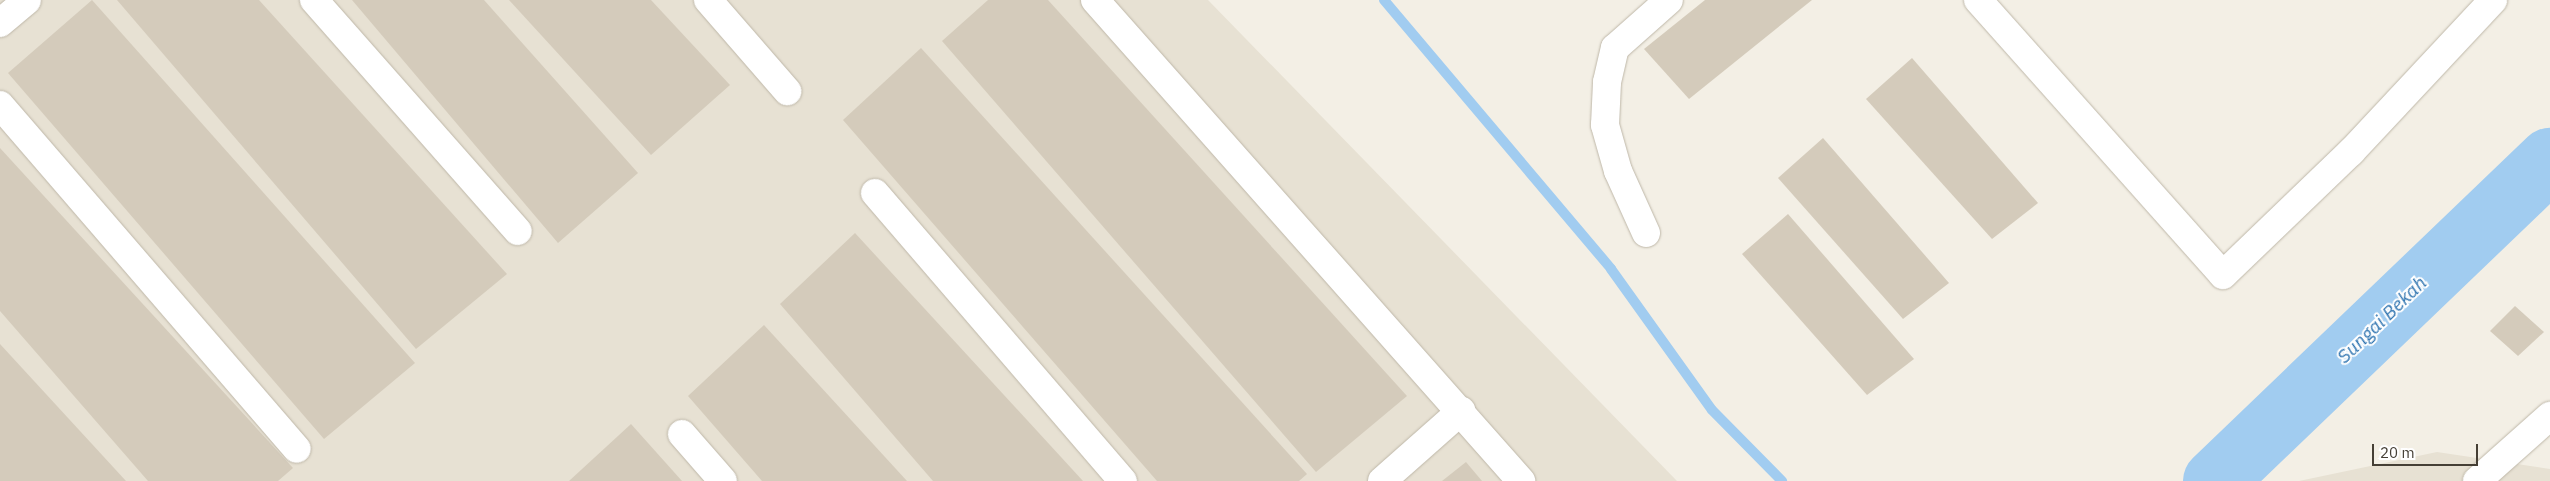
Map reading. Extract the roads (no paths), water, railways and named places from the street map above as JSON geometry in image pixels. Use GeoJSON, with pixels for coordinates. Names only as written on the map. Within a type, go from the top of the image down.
{"type":"FeatureCollection","features":[{"type":"Feature","properties":{"kind":"street"},"geometry":{"type":"LineString","coordinates":[[0,23],[27,0]]}},
{"type":"Feature","properties":{"kind":"street"},"geometry":{"type":"LineString","coordinates":[[314,0],[518,231]]}},
{"type":"Feature","properties":{"kind":"street"},"geometry":{"type":"LineString","coordinates":[[708,0],[787,92]]}},
{"type":"Feature","properties":{"kind":"street"},"geometry":{"type":"LineString","coordinates":[[1095,0],[1521,481]]}},
{"type":"Feature","properties":{"kind":"street"},"geometry":{"type":"LineString","coordinates":[[1646,233],[1618,171],[1605,125],[1607,82],[1616,48],[1669,0]]}},
{"type":"Feature","properties":{"kind":"street"},"geometry":{"type":"LineString","coordinates":[[1978,0],[2223,275],[2351,152],[2493,0]]}},
{"type":"Feature","properties":{"kind":"street"},"geometry":{"type":"LineString","coordinates":[[0,105],[297,449]]}},
{"type":"Feature","properties":{"kind":"street"},"geometry":{"type":"LineString","coordinates":[[875,193],[1122,481]]}},
{"type":"Feature","properties":{"kind":"street"},"geometry":{"type":"LineString","coordinates":[[1382,481],[1461,411]]}},
{"type":"Feature","properties":{"kind":"street"},"geometry":{"type":"LineString","coordinates":[[2477,481],[2550,416]]}},
{"type":"Feature","properties":{"kind":"street"},"geometry":{"type":"LineString","coordinates":[[682,434],[723,481]]}},
{"type":"Feature","properties":{"kind":"waterway"},"geometry":{"type":"LineString","coordinates":[[1384,0],[1611,269],[1712,410],[1782,481]]}},
{"type":"Feature","properties":{"kind":"waterway","name":"Sungai Bekah"},"geometry":{"type":"LineString","coordinates":[[2215,481],[2550,160]]}}]}
